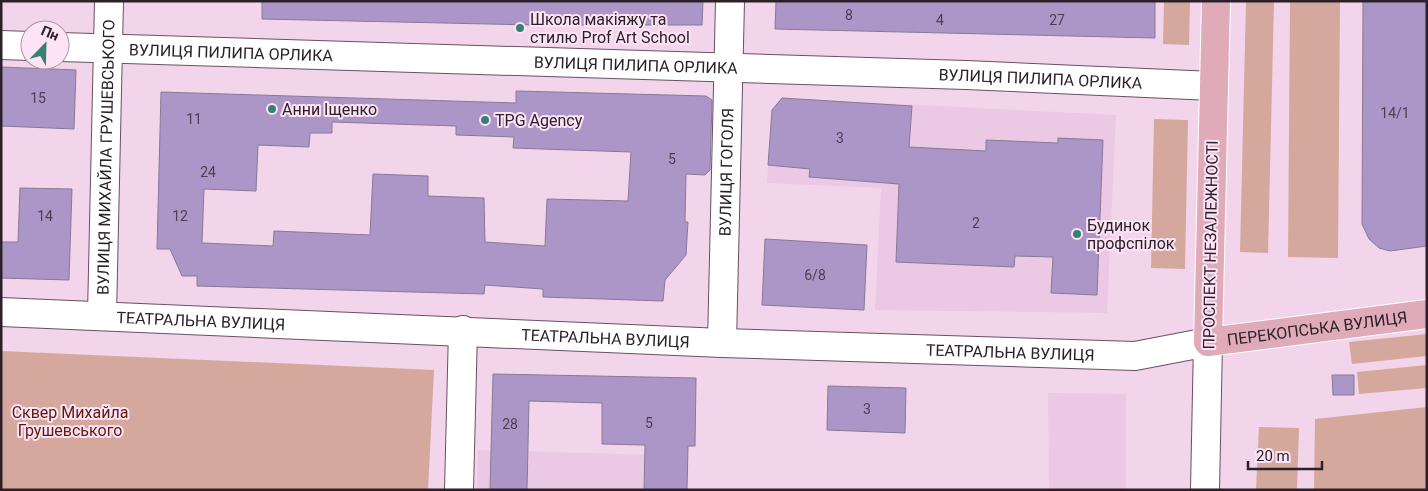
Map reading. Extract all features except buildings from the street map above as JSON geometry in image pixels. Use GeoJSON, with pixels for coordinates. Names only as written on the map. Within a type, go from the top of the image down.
{"type":"FeatureCollection","features":[{"type":"Feature","properties":{"kind":"main road","name":"ПРОСПЕКТ НЕЗАЛЕЖНОСТІ"},"geometry":{"type":"LineString","coordinates":[[1208,342],[1216,1]]}},
{"type":"Feature","properties":{"kind":"main road","name":"ПЕРЕКОПСЬКА ВУЛИЦЯ"},"geometry":{"type":"LineString","coordinates":[[1208,342],[1427,314]]}},
{"type":"Feature","properties":{"kind":"street","name":"ВУЛИЦЯ МИХАЙЛА ГРУШЕВСЬКОГО"},"geometry":{"type":"LineString","coordinates":[[102,315],[109,1]]}},
{"type":"Feature","properties":{"kind":"street","name":"ВУЛИЦЯ ГОГОЛЯ"},"geometry":{"type":"LineString","coordinates":[[722,342],[730,1]]}},
{"type":"Feature","properties":{"kind":"street"},"geometry":{"type":"LineString","coordinates":[[1,45],[20,46]]}},
{"type":"Feature","properties":{"kind":"street","name":"ВУЛИЦЯ ПИЛИПА ОРЛИКА"},"geometry":{"type":"LineString","coordinates":[[70,47],[728,68],[1213,86]]}},
{"type":"Feature","properties":{"kind":"street","name":"ТЕАТРАЛЬНА ВУЛИЦЯ"},"geometry":{"type":"LineString","coordinates":[[1,312],[722,342],[1135,356],[1208,342]]}},
{"type":"Feature","properties":{"kind":"street"},"geometry":{"type":"LineString","coordinates":[[459,490],[462,330]]}},
{"type":"Feature","properties":{"kind":"street","name":"ПРОСПЕКТ НЕЗАЛЕЖНОСТІ"},"geometry":{"type":"LineString","coordinates":[[1205,490],[1208,342]]}},
{"type":"Feature","properties":{"kind":"shaded area"},"geometry":{"type":"Polygon","coordinates":[[[782,98],[1116,115],[1107,313],[875,310],[881,188],[767,183],[772,110],[782,98]]]}},
{"type":"Feature","properties":{"kind":"shaded area"},"geometry":{"type":"Polygon","coordinates":[[[1048,393],[1126,394],[1126,490],[1049,490],[1048,393]]]}},
{"type":"Feature","properties":{"kind":"shaded area"},"geometry":{"type":"Polygon","coordinates":[[[478,450],[688,456],[687,490],[477,490],[478,450]]]}},
{"type":"Feature","properties":{"kind":"green space"},"geometry":{"type":"Polygon","coordinates":[[[1164,1],[1190,1],[1189,45],[1163,44],[1164,1]]]}},
{"type":"Feature","properties":{"kind":"green space"},"geometry":{"type":"Polygon","coordinates":[[[1246,1],[1274,1],[1268,253],[1240,252],[1246,1]]]}},
{"type":"Feature","properties":{"kind":"green space"},"geometry":{"type":"Polygon","coordinates":[[[1290,1],[1340,1],[1338,258],[1288,257],[1290,1]]]}},
{"type":"Feature","properties":{"kind":"green space"},"geometry":{"type":"Polygon","coordinates":[[[1154,119],[1188,120],[1185,269],[1151,268],[1154,119]]]}},
{"type":"Feature","properties":{"kind":"green space"},"geometry":{"type":"Polygon","coordinates":[[[1427,334],[1427,356],[1352,364],[1349,342],[1427,334]]]}},
{"type":"Feature","properties":{"kind":"green space","name":"Сквер Михайла Грушевського"},"geometry":{"type":"Polygon","coordinates":[[[1,351],[434,370],[428,490],[1,490],[1,351]]]}},
{"type":"Feature","properties":{"kind":"green space"},"geometry":{"type":"Polygon","coordinates":[[[1427,365],[1427,388],[1359,394],[1357,372],[1427,365]]]}},
{"type":"Feature","properties":{"kind":"green space"},"geometry":{"type":"Polygon","coordinates":[[[1427,407],[1427,490],[1314,490],[1315,419],[1427,407]]]}},
{"type":"Feature","properties":{"kind":"green space"},"geometry":{"type":"Polygon","coordinates":[[[1259,427],[1299,428],[1297,490],[1256,490],[1259,427]]]}},
{"type":"Feature","properties":{"kind":"place","name":"Школа макіяжу та стилю Prof Art School"},"geometry":{"type":"Point","coordinates":[520,28]}},
{"type":"Feature","properties":{"kind":"place","name":"Анни Іщенко"},"geometry":{"type":"Point","coordinates":[272,109]}},
{"type":"Feature","properties":{"kind":"place","name":"TPG Agency"},"geometry":{"type":"Point","coordinates":[485,120]}},
{"type":"Feature","properties":{"kind":"place","name":"Будинок профспілок"},"geometry":{"type":"Point","coordinates":[1077,234]}}]}
